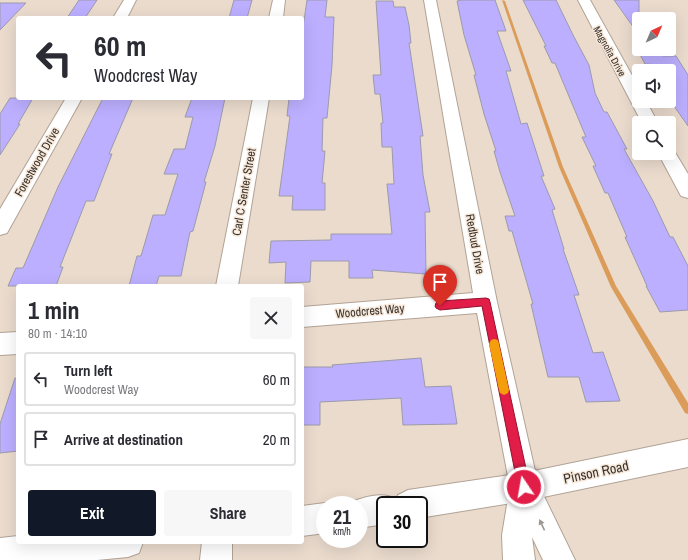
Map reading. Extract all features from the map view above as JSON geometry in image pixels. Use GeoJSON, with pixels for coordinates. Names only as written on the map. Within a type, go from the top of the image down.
{"type":"FeatureCollection","features":[{"type":"Feature","properties":{"kind":"street"},"geometry":{"type":"LineString","coordinates":[[121,16],[130,0]]}},
{"type":"Feature","properties":{"kind":"street"},"geometry":{"type":"LineString","coordinates":[[276,16],[279,0]]}},
{"type":"Feature","properties":{"kind":"street","name":"Redbud Drive"},"geometry":{"type":"LineString","coordinates":[[430,0],[486,302],[524,487],[559,560]]}},
{"type":"Feature","properties":{"kind":"street","name":"Magnolia Drive"},"geometry":{"type":"LineString","coordinates":[[584,0],[646,116]]}},
{"type":"Feature","properties":{"kind":"street","name":"Forestwood Drive"},"geometry":{"type":"LineString","coordinates":[[0,226],[73,100]]}},
{"type":"Feature","properties":{"kind":"street","name":"Carl C Senter Street"},"geometry":{"type":"LineString","coordinates":[[227,284],[261,100]]}},
{"type":"Feature","properties":{"kind":"street"},"geometry":{"type":"LineString","coordinates":[[671,160],[688,191]]}},
{"type":"Feature","properties":{"kind":"street","name":"Woodcrest Way"},"geometry":{"type":"LineString","coordinates":[[304,317],[486,302]]}},
{"type":"Feature","properties":{"kind":"street"},"geometry":{"type":"LineString","coordinates":[[0,344],[16,343]]}},
{"type":"Feature","properties":{"kind":"street","name":"Pinson Road"},"geometry":{"type":"LineString","coordinates":[[428,502],[524,487],[688,453]]}},
{"type":"Feature","properties":{"kind":"street","name":"Redbud Drive"},"geometry":{"type":"LineString","coordinates":[[518,560],[517,535],[524,487]]}},
{"type":"Feature","properties":{"kind":"street"},"geometry":{"type":"LineString","coordinates":[[304,521],[316,519]]}},
{"type":"Feature","properties":{"kind":"street"},"geometry":{"type":"LineString","coordinates":[[0,553],[105,544]]}},
{"type":"Feature","properties":{"kind":"street"},"geometry":{"type":"LineString","coordinates":[[216,560],[217,544]]}},
{"type":"Feature","properties":{"kind":"building"},"geometry":{"type":"Polygon","coordinates":[[[79,0],[97,0],[86,16],[68,16],[79,0]]]}},
{"type":"Feature","properties":{"kind":"building"},"geometry":{"type":"Polygon","coordinates":[[[234,0],[252,0],[248,16],[230,16],[234,0]]]}},
{"type":"Feature","properties":{"kind":"building"},"geometry":{"type":"Polygon","coordinates":[[[307,0],[327,0],[325,17],[334,17],[332,65],[327,118],[323,118],[322,151],[325,151],[322,183],[325,183],[325,210],[292,210],[293,196],[279,196],[290,116],[287,116],[289,100],[304,100],[304,20],[307,0]]]}},
{"type":"Feature","properties":{"kind":"building"},"geometry":{"type":"Polygon","coordinates":[[[495,0],[506,31],[497,31],[511,71],[506,71],[521,124],[527,123],[544,176],[541,176],[555,209],[552,210],[563,249],[579,295],[574,295],[593,353],[603,352],[620,401],[586,402],[579,377],[548,377],[531,304],[533,304],[512,231],[509,231],[505,216],[515,216],[494,151],[496,151],[484,114],[474,75],[476,75],[464,35],[457,1],[495,0]]]}},
{"type":"Feature","properties":{"kind":"building"},"geometry":{"type":"Polygon","coordinates":[[[523,0],[556,0],[589,65],[595,93],[604,112],[607,112],[627,149],[624,149],[653,201],[670,237],[673,237],[688,266],[688,310],[660,312],[646,286],[608,193],[605,193],[593,166],[596,166],[582,137],[586,137],[555,63],[552,63],[544,46],[546,46],[523,0]]]}},
{"type":"Feature","properties":{"kind":"building"},"geometry":{"type":"Polygon","coordinates":[[[614,0],[639,0],[639,12],[632,12],[632,25],[614,0]]]}},
{"type":"Feature","properties":{"kind":"building"},"geometry":{"type":"Polygon","coordinates":[[[376,1],[393,1],[394,7],[405,7],[409,25],[411,43],[409,43],[423,136],[420,136],[423,175],[430,212],[425,212],[426,274],[372,270],[373,278],[349,278],[349,261],[311,261],[310,282],[285,283],[286,262],[269,263],[271,241],[331,240],[331,234],[392,234],[387,184],[394,184],[392,147],[382,147],[381,123],[383,123],[380,94],[375,94],[373,75],[381,75],[376,1]]]}},
{"type":"Feature","properties":{"kind":"building"},"geometry":{"type":"Polygon","coordinates":[[[0,3],[26,3],[0,30],[0,3]]]}},
{"type":"Feature","properties":{"kind":"building"},"geometry":{"type":"Polygon","coordinates":[[[641,56],[676,56],[688,75],[688,126],[675,108],[676,64],[645,64],[641,56]]]}},
{"type":"Feature","properties":{"kind":"building"},"geometry":{"type":"Polygon","coordinates":[[[10,98],[16,98],[16,100],[32,100],[18,124],[20,124],[0,155],[0,114],[10,98]]]}},
{"type":"Feature","properties":{"kind":"building"},"geometry":{"type":"Polygon","coordinates":[[[102,100],[132,100],[109,154],[112,154],[94,201],[86,201],[60,267],[63,267],[57,284],[16,284],[16,286],[8,286],[16,268],[23,268],[58,187],[102,100]]]}},
{"type":"Feature","properties":{"kind":"building"},"geometry":{"type":"Polygon","coordinates":[[[191,100],[225,100],[215,146],[204,182],[206,182],[193,231],[190,232],[181,276],[159,276],[157,284],[130,284],[137,256],[141,256],[153,215],[165,215],[178,174],[164,174],[174,149],[185,149],[193,117],[185,117],[191,100]]]}},
{"type":"Feature","properties":{"kind":"building"},"geometry":{"type":"Polygon","coordinates":[[[421,358],[425,387],[451,386],[457,424],[403,425],[401,398],[320,402],[320,425],[304,425],[304,367],[333,367],[332,365],[421,358]]]}},
{"type":"Feature","properties":{"kind":"building"},"geometry":{"type":"Polygon","coordinates":[[[16,378],[16,451],[0,453],[0,424],[16,378]]]}},
{"type":"Feature","properties":{"kind":"waterway"},"geometry":{"type":"LineString","coordinates":[[503,1],[561,167],[614,287],[688,410]]}},
{"type":"Feature","properties":{"kind":"slow traffic"},"geometry":{"type":"LineString","coordinates":[[494,344],[504,390]]}},
{"type":"Feature","properties":{"kind":"route"},"geometry":{"type":"LineString","coordinates":[[440,306],[486,302],[524,487]]}}]}
